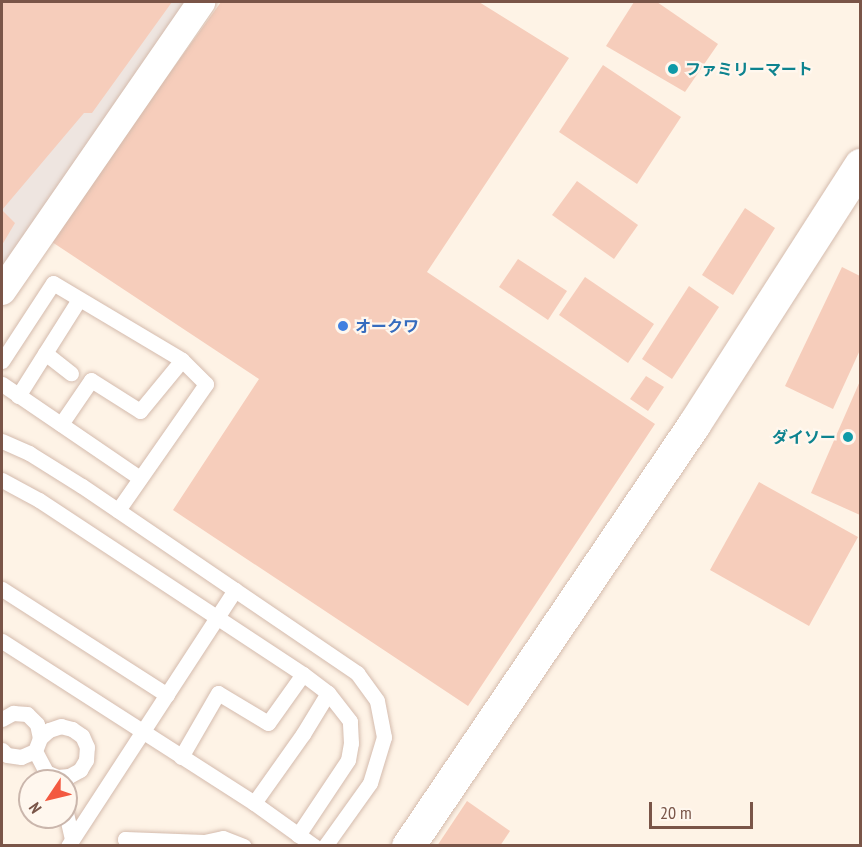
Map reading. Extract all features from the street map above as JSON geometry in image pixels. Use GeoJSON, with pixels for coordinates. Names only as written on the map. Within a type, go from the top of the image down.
{"type":"FeatureCollection","features":[{"type":"Feature","properties":{"kind":"street"},"geometry":{"type":"LineString","coordinates":[[2,291],[201,2]]}},
{"type":"Feature","properties":{"kind":"street"},"geometry":{"type":"LineString","coordinates":[[408,846],[694,424],[861,165]]}},
{"type":"Feature","properties":{"kind":"lane"},"geometry":{"type":"LineString","coordinates":[[2,361],[53,283],[78,301],[182,360],[206,384],[118,510]]}},
{"type":"Feature","properties":{"kind":"lane"},"geometry":{"type":"LineString","coordinates":[[18,396],[78,301]]}},
{"type":"Feature","properties":{"kind":"lane"},"geometry":{"type":"LineString","coordinates":[[45,353],[71,373]]}},
{"type":"Feature","properties":{"kind":"lane"},"geometry":{"type":"LineString","coordinates":[[61,424],[91,380],[140,411],[182,360]]}},
{"type":"Feature","properties":{"kind":"lane"},"geometry":{"type":"LineString","coordinates":[[2,384],[140,478]]}},
{"type":"Feature","properties":{"kind":"lane"},"geometry":{"type":"LineString","coordinates":[[2,441],[29,453],[118,510],[357,673],[377,701],[384,738],[370,783],[325,846]]}},
{"type":"Feature","properties":{"kind":"lane"},"geometry":{"type":"LineString","coordinates":[[2,480],[39,500],[303,674],[328,693],[350,721],[351,743],[348,760],[298,835]]}},
{"type":"Feature","properties":{"kind":"lane"},"geometry":{"type":"LineString","coordinates":[[2,589],[167,695]]}},
{"type":"Feature","properties":{"kind":"lane"},"geometry":{"type":"LineString","coordinates":[[70,842],[235,590]]}},
{"type":"Feature","properties":{"kind":"lane"},"geometry":{"type":"LineString","coordinates":[[2,640],[254,803],[314,846]]}},
{"type":"Feature","properties":{"kind":"lane"},"geometry":{"type":"LineString","coordinates":[[181,756],[218,693],[268,723],[303,674]]}},
{"type":"Feature","properties":{"kind":"lane"},"geometry":{"type":"LineString","coordinates":[[254,803],[303,734],[328,693]]}},
{"type":"Feature","properties":{"kind":"lane"},"geometry":{"type":"LineString","coordinates":[[2,719],[13,713],[27,714],[37,724],[38,745],[45,769]]}},
{"type":"Feature","properties":{"kind":"lane"},"geometry":{"type":"LineString","coordinates":[[2,750],[8,755],[21,757],[38,745],[49,730],[61,726],[72,729],[82,736],[87,747],[86,759],[78,771]]}},
{"type":"Feature","properties":{"kind":"lane"},"geometry":{"type":"LineString","coordinates":[[129,846],[125,839],[203,844],[223,838],[244,846]]}},
{"type":"Feature","properties":{"kind":"shaded area"},"geometry":{"type":"Polygon","coordinates":[[[2,2],[188,2],[2,273],[2,2]]]}},
{"type":"Feature","properties":{"kind":"building"},"geometry":{"type":"Polygon","coordinates":[[[2,2],[172,2],[92,113],[84,113],[2,210],[2,2]]]}},
{"type":"Feature","properties":{"kind":"building","name":"オークワ"},"geometry":{"type":"Polygon","coordinates":[[[221,2],[479,2],[569,58],[427,272],[655,424],[468,706],[173,510],[259,379],[49,240],[221,2]]]}},
{"type":"Feature","properties":{"kind":"building","name":"ファミリーマート"},"geometry":{"type":"Polygon","coordinates":[[[634,2],[657,2],[718,44],[685,92],[606,46],[634,2]]]}},
{"type":"Feature","properties":{"kind":"building"},"geometry":{"type":"Polygon","coordinates":[[[603,65],[681,117],[637,184],[559,132],[603,65]]]}},
{"type":"Feature","properties":{"kind":"building"},"geometry":{"type":"Polygon","coordinates":[[[577,181],[638,225],[614,259],[552,215],[577,181]]]}},
{"type":"Feature","properties":{"kind":"building"},"geometry":{"type":"Polygon","coordinates":[[[745,208],[775,228],[733,295],[702,275],[745,208]]]}},
{"type":"Feature","properties":{"kind":"building"},"geometry":{"type":"Polygon","coordinates":[[[2,210],[15,223],[2,245],[2,210]]]}},
{"type":"Feature","properties":{"kind":"building"},"geometry":{"type":"Polygon","coordinates":[[[518,259],[567,291],[548,320],[499,287],[518,259]]]}},
{"type":"Feature","properties":{"kind":"building"},"geometry":{"type":"Polygon","coordinates":[[[842,267],[860,276],[860,350],[833,409],[785,386],[842,267]]]}},
{"type":"Feature","properties":{"kind":"building"},"geometry":{"type":"Polygon","coordinates":[[[585,277],[654,324],[628,363],[559,315],[585,277]]]}},
{"type":"Feature","properties":{"kind":"building"},"geometry":{"type":"Polygon","coordinates":[[[689,286],[719,307],[672,379],[642,359],[689,286]]]}},
{"type":"Feature","properties":{"kind":"building"},"geometry":{"type":"Polygon","coordinates":[[[646,376],[664,387],[648,411],[630,399],[646,376]]]}},
{"type":"Feature","properties":{"kind":"building","name":"ダイソー"},"geometry":{"type":"Polygon","coordinates":[[[860,381],[860,515],[811,493],[860,381]]]}},
{"type":"Feature","properties":{"kind":"building"},"geometry":{"type":"Polygon","coordinates":[[[759,482],[858,537],[809,626],[710,570],[759,482]]]}},
{"type":"Feature","properties":{"kind":"building"},"geometry":{"type":"Polygon","coordinates":[[[467,801],[510,831],[500,846],[437,846],[467,801]]]}},
{"type":"Feature","properties":{"kind":"place","name":"ファミリーマート"},"geometry":{"type":"Point","coordinates":[673,69]}},
{"type":"Feature","properties":{"kind":"place","name":"オークワ"},"geometry":{"type":"Point","coordinates":[343,326]}},
{"type":"Feature","properties":{"kind":"place","name":"ダイソー"},"geometry":{"type":"Point","coordinates":[848,437]}}]}
